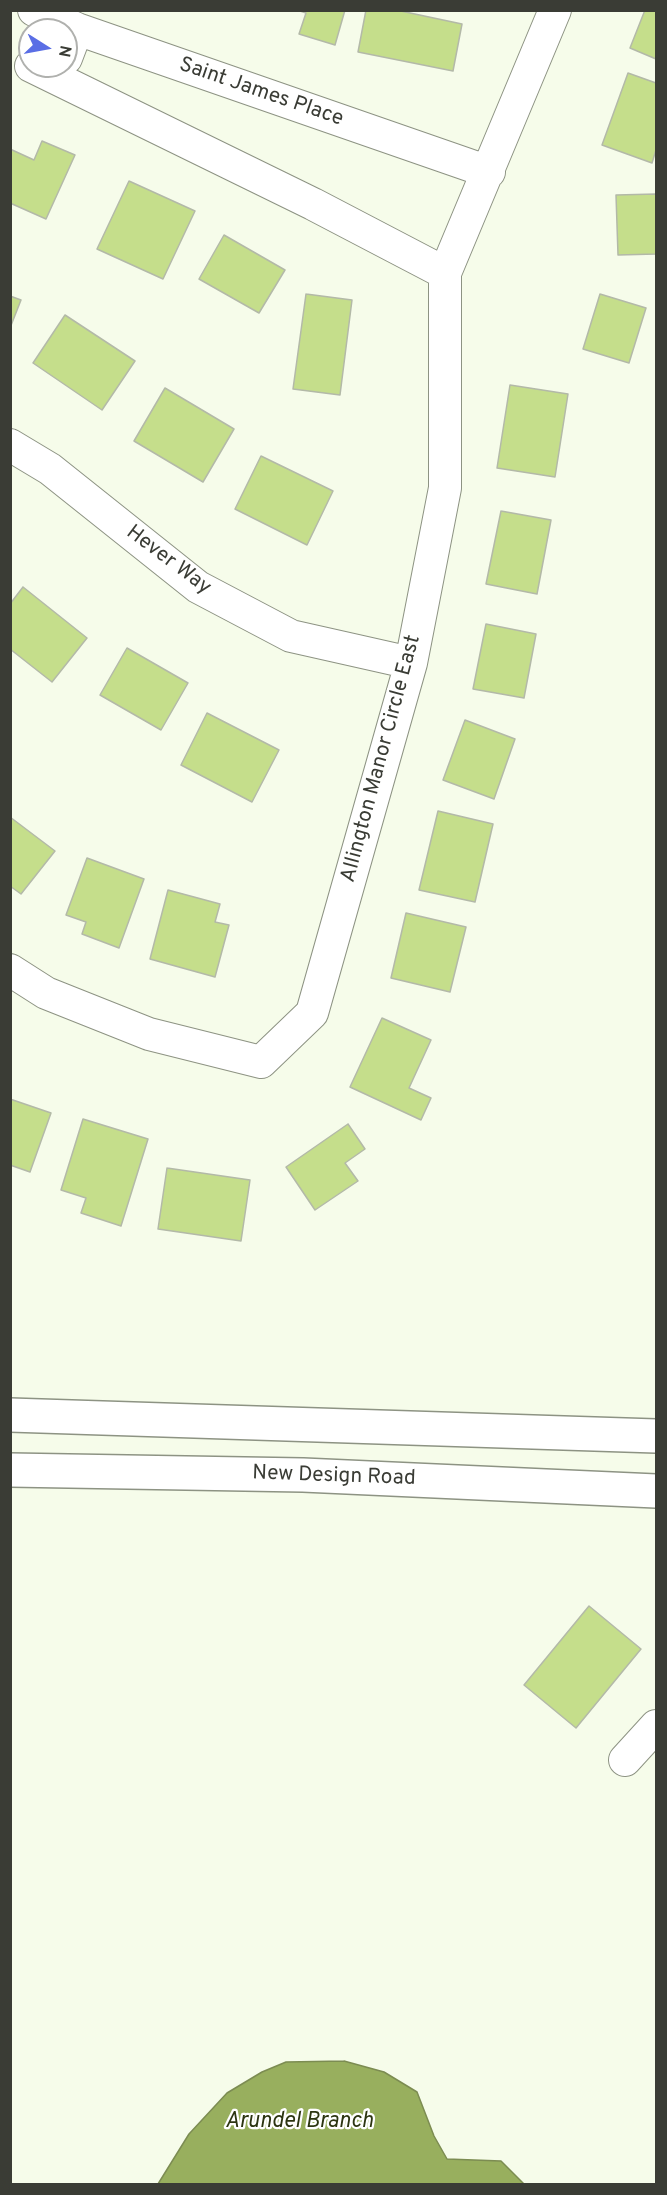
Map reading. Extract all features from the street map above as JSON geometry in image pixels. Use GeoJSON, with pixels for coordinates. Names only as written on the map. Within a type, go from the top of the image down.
{"type":"FeatureCollection","features":[{"type":"Feature","properties":{"kind":"main road"},"geometry":{"type":"LineString","coordinates":[[10,1415],[657,1436]]}},
{"type":"Feature","properties":{"kind":"main road","name":"New Design Road"},"geometry":{"type":"LineString","coordinates":[[10,1470],[303,1474],[657,1491]]}},
{"type":"Feature","properties":{"kind":"street","name":"Saint James Place"},"geometry":{"type":"LineString","coordinates":[[34,10],[52,18]]}},
{"type":"Feature","properties":{"kind":"street","name":"Allington Manor Circle East"},"geometry":{"type":"LineString","coordinates":[[10,970],[46,993],[149,1034],[261,1062],[312,1013],[411,663],[445,488],[445,273],[555,10]]}},
{"type":"Feature","properties":{"kind":"street","name":"Saint James Place"},"geometry":{"type":"LineString","coordinates":[[78,29],[489,172]]}},
{"type":"Feature","properties":{"kind":"street"},"geometry":{"type":"LineString","coordinates":[[71,78],[445,273]]}},
{"type":"Feature","properties":{"kind":"street","name":"Hever Way"},"geometry":{"type":"LineString","coordinates":[[10,445],[50,470],[198,587],[291,636],[411,663]]}},
{"type":"Feature","properties":{"kind":"street"},"geometry":{"type":"LineString","coordinates":[[625,1760],[657,1726]]}},
{"type":"Feature","properties":{"kind":"water","name":"Arundel Branch"},"geometry":{"type":"Polygon","coordinates":[[[344,2061],[384,2072],[417,2092],[434,2136],[447,2159],[501,2161],[524,2184],[158,2184],[189,2134],[227,2093],[262,2072],[286,2062],[344,2061]]]}},
{"type":"Feature","properties":{"kind":"building"},"geometry":{"type":"Polygon","coordinates":[[[297,10],[345,10],[335,45],[299,34],[306,13],[297,10]]]}},
{"type":"Feature","properties":{"kind":"building"},"geometry":{"type":"Polygon","coordinates":[[[366,10],[396,10],[462,24],[453,71],[358,52],[366,10]]]}},
{"type":"Feature","properties":{"kind":"building"},"geometry":{"type":"Polygon","coordinates":[[[645,10],[656,10],[656,59],[630,48],[645,10]]]}},
{"type":"Feature","properties":{"kind":"building"},"geometry":{"type":"Polygon","coordinates":[[[628,73],[656,83],[656,150],[652,163],[602,145],[628,73]]]}},
{"type":"Feature","properties":{"kind":"building"},"geometry":{"type":"Polygon","coordinates":[[[42,141],[75,155],[46,219],[10,203],[10,149],[34,160],[42,141]]]}},
{"type":"Feature","properties":{"kind":"building"},"geometry":{"type":"Polygon","coordinates":[[[129,181],[195,211],[163,279],[97,249],[129,181]]]}},
{"type":"Feature","properties":{"kind":"building"},"geometry":{"type":"Polygon","coordinates":[[[656,194],[656,254],[618,255],[616,195],[656,194]]]}},
{"type":"Feature","properties":{"kind":"building"},"geometry":{"type":"Polygon","coordinates":[[[224,235],[285,270],[259,313],[199,279],[224,235]]]}},
{"type":"Feature","properties":{"kind":"building"},"geometry":{"type":"Polygon","coordinates":[[[306,294],[352,300],[340,395],[293,389],[306,294]]]}},
{"type":"Feature","properties":{"kind":"building"},"geometry":{"type":"Polygon","coordinates":[[[600,294],[646,308],[629,363],[583,349],[600,294]]]}},
{"type":"Feature","properties":{"kind":"building"},"geometry":{"type":"Polygon","coordinates":[[[10,296],[21,300],[10,328],[10,296]]]}},
{"type":"Feature","properties":{"kind":"building"},"geometry":{"type":"Polygon","coordinates":[[[65,315],[135,361],[102,410],[33,363],[65,315]]]}},
{"type":"Feature","properties":{"kind":"building"},"geometry":{"type":"Polygon","coordinates":[[[510,385],[568,394],[555,477],[497,468],[510,385]]]}},
{"type":"Feature","properties":{"kind":"building"},"geometry":{"type":"Polygon","coordinates":[[[165,388],[234,429],[203,482],[134,441],[165,388]]]}},
{"type":"Feature","properties":{"kind":"building"},"geometry":{"type":"Polygon","coordinates":[[[261,456],[333,491],[307,545],[235,509],[261,456]]]}},
{"type":"Feature","properties":{"kind":"building"},"geometry":{"type":"Polygon","coordinates":[[[501,511],[551,520],[537,594],[486,584],[501,511]]]}},
{"type":"Feature","properties":{"kind":"building"},"geometry":{"type":"Polygon","coordinates":[[[23,587],[87,638],[52,682],[10,649],[10,604],[23,587]]]}},
{"type":"Feature","properties":{"kind":"building"},"geometry":{"type":"Polygon","coordinates":[[[486,624],[536,634],[524,698],[473,689],[486,624]]]}},
{"type":"Feature","properties":{"kind":"building"},"geometry":{"type":"Polygon","coordinates":[[[127,648],[188,683],[161,730],[100,695],[127,648]]]}},
{"type":"Feature","properties":{"kind":"building"},"geometry":{"type":"Polygon","coordinates":[[[207,713],[279,750],[252,802],[181,765],[207,713]]]}},
{"type":"Feature","properties":{"kind":"building"},"geometry":{"type":"Polygon","coordinates":[[[465,720],[515,739],[494,799],[443,780],[465,720]]]}},
{"type":"Feature","properties":{"kind":"building"},"geometry":{"type":"Polygon","coordinates":[[[438,811],[493,824],[475,902],[419,890],[438,811]]]}},
{"type":"Feature","properties":{"kind":"building"},"geometry":{"type":"Polygon","coordinates":[[[10,817],[55,851],[21,894],[10,886],[10,817]]]}},
{"type":"Feature","properties":{"kind":"building"},"geometry":{"type":"Polygon","coordinates":[[[87,858],[144,879],[119,948],[82,934],[86,922],[66,915],[87,858]]]}},
{"type":"Feature","properties":{"kind":"building"},"geometry":{"type":"Polygon","coordinates":[[[168,890],[220,904],[215,922],[229,925],[215,977],[150,959],[168,890]]]}},
{"type":"Feature","properties":{"kind":"building"},"geometry":{"type":"Polygon","coordinates":[[[406,913],[466,927],[450,992],[391,978],[406,913]]]}},
{"type":"Feature","properties":{"kind":"building"},"geometry":{"type":"Polygon","coordinates":[[[382,1018],[431,1040],[409,1088],[431,1098],[421,1120],[350,1087],[382,1018]]]}},
{"type":"Feature","properties":{"kind":"building"},"geometry":{"type":"Polygon","coordinates":[[[10,1099],[51,1113],[30,1172],[10,1165],[10,1099]]]}},
{"type":"Feature","properties":{"kind":"building"},"geometry":{"type":"Polygon","coordinates":[[[83,1119],[148,1139],[121,1226],[81,1213],[86,1198],[61,1190],[83,1119]]]}},
{"type":"Feature","properties":{"kind":"building"},"geometry":{"type":"Polygon","coordinates":[[[348,1124],[365,1149],[345,1163],[358,1181],[315,1210],[286,1167],[348,1124]]]}},
{"type":"Feature","properties":{"kind":"building"},"geometry":{"type":"Polygon","coordinates":[[[167,1168],[250,1180],[241,1241],[158,1229],[167,1168]]]}},
{"type":"Feature","properties":{"kind":"building"},"geometry":{"type":"Polygon","coordinates":[[[589,1606],[641,1649],[576,1728],[524,1685],[589,1606]]]}}]}
